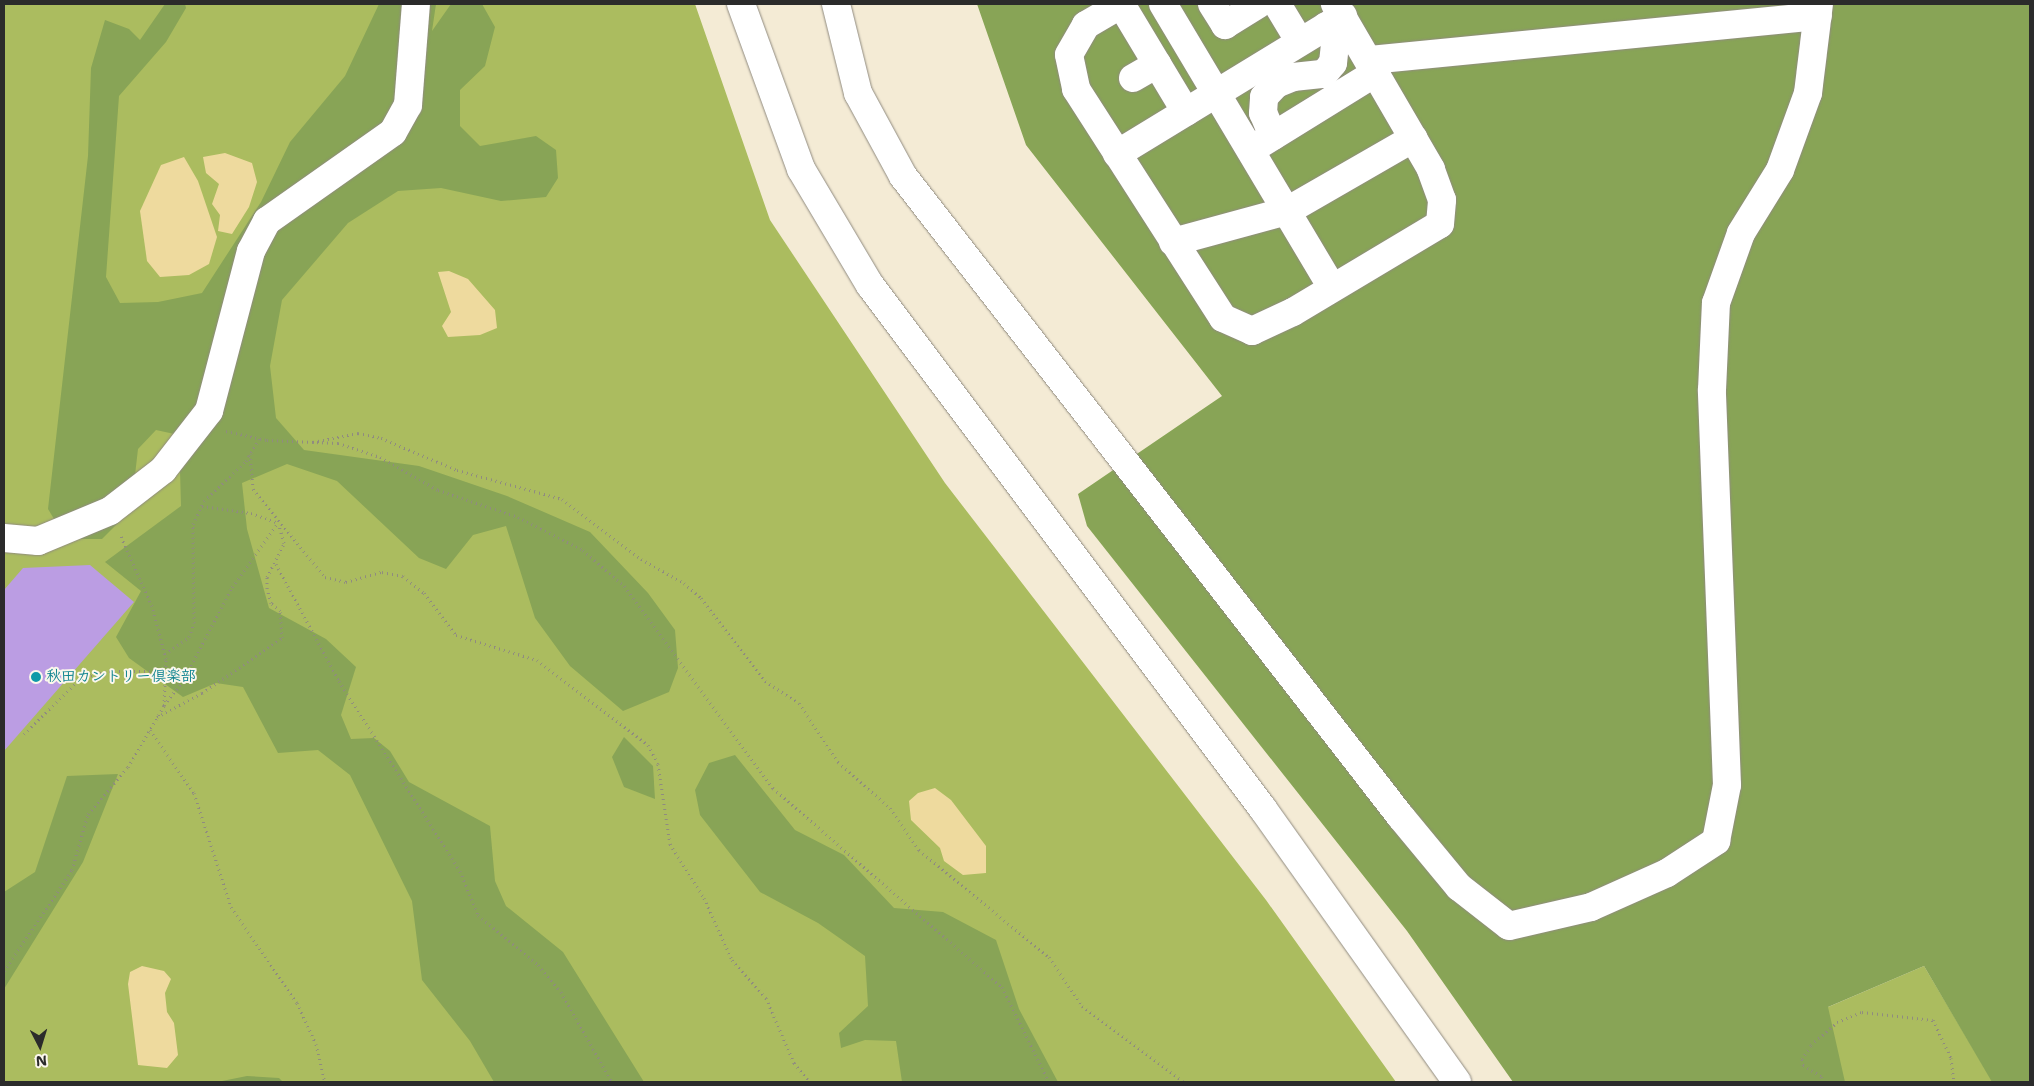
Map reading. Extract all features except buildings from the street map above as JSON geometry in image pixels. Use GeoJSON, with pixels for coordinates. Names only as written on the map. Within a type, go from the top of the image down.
{"type":"FeatureCollection","features":[{"type":"Feature","properties":{"kind":"street"},"geometry":{"type":"LineString","coordinates":[[4,538],[38,541],[110,511],[162,470],[210,411],[251,251],[267,221],[392,132],[408,104],[416,4]]}},
{"type":"Feature","properties":{"kind":"street"},"geometry":{"type":"LineString","coordinates":[[741,4],[802,169],[870,285],[1275,825],[1457,1082]]}},
{"type":"Feature","properties":{"kind":"street"},"geometry":{"type":"LineString","coordinates":[[836,4],[858,93],[904,176],[1401,817],[1459,887],[1509,926],[1591,907],[1667,873],[1716,841],[1726,784],[1712,390],[1716,302],[1741,233],[1780,170],[1808,92],[1818,10],[1374,66],[1261,143]]}},
{"type":"Feature","properties":{"kind":"street"},"geometry":{"type":"LineString","coordinates":[[1186,112],[1121,4],[1086,25],[1069,54],[1076,90],[1223,318],[1252,331],[1332,288],[1440,224],[1442,200],[1414,138],[1374,66],[1334,15]]}},
{"type":"Feature","properties":{"kind":"street"},"geometry":{"type":"LineString","coordinates":[[1163,4],[1217,94],[1261,143],[1287,211],[1332,288]]}},
{"type":"Feature","properties":{"kind":"street"},"geometry":{"type":"LineString","coordinates":[[1212,4],[1225,25],[1258,4]]}},
{"type":"Feature","properties":{"kind":"street"},"geometry":{"type":"LineString","coordinates":[[1277,4],[1300,42]]}},
{"type":"Feature","properties":{"kind":"street"},"geometry":{"type":"LineString","coordinates":[[1261,143],[1264,97],[1276,84],[1324,74],[1329,68],[1336,43],[1334,15]]}},
{"type":"Feature","properties":{"kind":"street"},"geometry":{"type":"LineString","coordinates":[[1117,154],[1300,42],[1334,15]]}},
{"type":"Feature","properties":{"kind":"street"},"geometry":{"type":"LineString","coordinates":[[1133,78],[1157,64]]}},
{"type":"Feature","properties":{"kind":"street"},"geometry":{"type":"LineString","coordinates":[[1173,242],[1287,211],[1414,138]]}},
{"type":"Feature","properties":{"kind":"path"},"geometry":{"type":"LineString","coordinates":[[201,422],[260,438],[338,443],[380,457],[438,490],[518,517],[582,550],[624,586],[773,788],[1002,987],[1049,1082]]}},
{"type":"Feature","properties":{"kind":"path"},"geometry":{"type":"LineString","coordinates":[[313,442],[358,433],[381,438],[457,470],[562,499],[640,559],[684,583],[701,598],[764,681],[799,703],[838,762],[890,808],[919,850],[1049,958],[1082,1006],[1184,1082]]}},
{"type":"Feature","properties":{"kind":"path"},"geometry":{"type":"LineString","coordinates":[[165,654],[189,637],[194,622],[193,524],[202,506],[250,454],[260,438]]}},
{"type":"Feature","properties":{"kind":"path"},"geometry":{"type":"LineString","coordinates":[[250,454],[253,489],[278,523],[325,577],[346,582],[382,572],[403,576],[424,594],[456,635],[537,660],[648,745],[658,764],[670,844],[704,898],[732,960],[766,998],[794,1063],[810,1082]]}},
{"type":"Feature","properties":{"kind":"path"},"geometry":{"type":"LineString","coordinates":[[202,506],[251,513],[278,523]]}},
{"type":"Feature","properties":{"kind":"path"},"geometry":{"type":"LineString","coordinates":[[110,511],[152,606],[165,654],[164,706]]}},
{"type":"Feature","properties":{"kind":"path"},"geometry":{"type":"LineString","coordinates":[[157,718],[202,693],[282,638],[280,611],[271,603],[267,588],[267,576],[276,564],[284,543],[278,523]]}},
{"type":"Feature","properties":{"kind":"path"},"geometry":{"type":"LineString","coordinates":[[4,971],[72,870],[88,814],[128,767],[164,706],[184,679],[232,586],[278,523]]}},
{"type":"Feature","properties":{"kind":"path"},"geometry":{"type":"LineString","coordinates":[[276,564],[338,681],[460,871],[478,916],[538,965],[560,992],[612,1082]]}},
{"type":"Feature","properties":{"kind":"path"},"geometry":{"type":"LineString","coordinates":[[24,734],[81,678],[109,670],[166,671]]}},
{"type":"Feature","properties":{"kind":"path"},"geometry":{"type":"LineString","coordinates":[[150,730],[194,793],[231,907],[297,1003],[316,1044],[325,1082]]}},
{"type":"Feature","properties":{"kind":"path"},"geometry":{"type":"LineString","coordinates":[[1824,1082],[1821,1076],[1803,1065],[1802,1059],[1811,1044],[1837,1022],[1862,1012],[1932,1020],[1951,1058],[1954,1082]]}},
{"type":"Feature","properties":{"kind":"green space","name":"秋田カントリー倶楽部"},"geometry":{"type":"Polygon","coordinates":[[[4,4],[695,4],[770,220],[945,483],[1266,900],[1396,1082],[4,1082],[4,4]]]}},
{"type":"Feature","properties":{"kind":"green space"},"geometry":{"type":"Polygon","coordinates":[[[165,4],[185,4],[186,8],[166,42],[119,96],[106,277],[120,303],[158,302],[202,293],[261,202],[290,142],[345,76],[379,4],[436,4],[432,31],[451,4],[482,4],[495,27],[485,66],[460,90],[460,126],[480,146],[536,136],[556,150],[558,178],[546,197],[501,201],[441,188],[398,191],[348,223],[282,300],[270,366],[276,418],[304,450],[419,466],[507,496],[590,532],[648,593],[675,630],[678,668],[669,692],[623,711],[570,666],[535,618],[506,526],[473,535],[446,569],[419,558],[337,481],[287,464],[242,483],[247,529],[269,608],[326,639],[356,667],[341,715],[351,739],[374,738],[390,751],[409,782],[490,826],[495,881],[506,906],[563,952],[644,1082],[494,1082],[470,1041],[422,980],[412,901],[350,775],[318,750],[278,753],[243,687],[216,683],[183,697],[129,658],[116,637],[141,591],[105,562],[181,506],[179,435],[156,430],[138,449],[131,510],[102,539],[66,539],[48,509],[88,156],[91,68],[105,20],[129,29],[140,40],[165,4]]]}},
{"type":"Feature","properties":{"kind":"green space"},"geometry":{"type":"Polygon","coordinates":[[[977,4],[2030,4],[2030,1082],[1992,1082],[1924,966],[1828,1007],[1845,1082],[1513,1082],[1407,931],[1087,526],[1078,494],[1222,396],[1026,145],[977,4]]]}},
{"type":"Feature","properties":{"kind":"green space"},"geometry":{"type":"Polygon","coordinates":[[[624,737],[653,766],[655,799],[624,787],[612,757],[624,737]]]}},
{"type":"Feature","properties":{"kind":"green space"},"geometry":{"type":"Polygon","coordinates":[[[735,755],[795,830],[844,855],[894,908],[943,912],[996,940],[1019,1009],[1058,1082],[902,1082],[896,1041],[865,1040],[841,1048],[839,1033],[868,1006],[865,956],[818,923],[760,892],[700,815],[695,790],[709,763],[735,755]]]}},
{"type":"Feature","properties":{"kind":"green space"},"geometry":{"type":"Polygon","coordinates":[[[118,774],[83,862],[4,989],[4,892],[35,872],[67,776],[118,774]]]}},
{"type":"Feature","properties":{"kind":"green space"},"geometry":{"type":"Polygon","coordinates":[[[1924,966],[1993,1082],[1686,1082],[1688,1067],[1924,966]]]}},
{"type":"Feature","properties":{"kind":"green space"},"geometry":{"type":"Polygon","coordinates":[[[247,1076],[279,1078],[283,1082],[217,1082],[247,1076]]]}},
{"type":"Feature","properties":{"kind":"sand"},"geometry":{"type":"Polygon","coordinates":[[[225,153],[252,163],[257,182],[249,207],[232,234],[218,231],[220,215],[212,204],[219,184],[206,173],[203,157],[225,153]]]}},
{"type":"Feature","properties":{"kind":"sand"},"geometry":{"type":"Polygon","coordinates":[[[184,157],[198,181],[217,237],[209,264],[189,275],[160,277],[147,261],[140,211],[161,165],[184,157]]]}},
{"type":"Feature","properties":{"kind":"sand"},"geometry":{"type":"Polygon","coordinates":[[[449,271],[468,279],[495,310],[497,328],[480,335],[448,337],[442,326],[451,312],[438,272],[449,271]]]}},
{"type":"Feature","properties":{"kind":"sand"},"geometry":{"type":"Polygon","coordinates":[[[935,788],[951,800],[986,846],[986,873],[963,875],[944,861],[940,848],[911,820],[909,801],[918,793],[935,788]]]}},
{"type":"Feature","properties":{"kind":"sand"},"geometry":{"type":"Polygon","coordinates":[[[142,966],[164,971],[171,979],[165,993],[167,1012],[174,1023],[178,1055],[167,1068],[138,1065],[128,984],[130,972],[142,966]]]}},
{"type":"Feature","properties":{"kind":"place","name":"秋田カントリー倶楽部"},"geometry":{"type":"Point","coordinates":[36,677]}}]}
